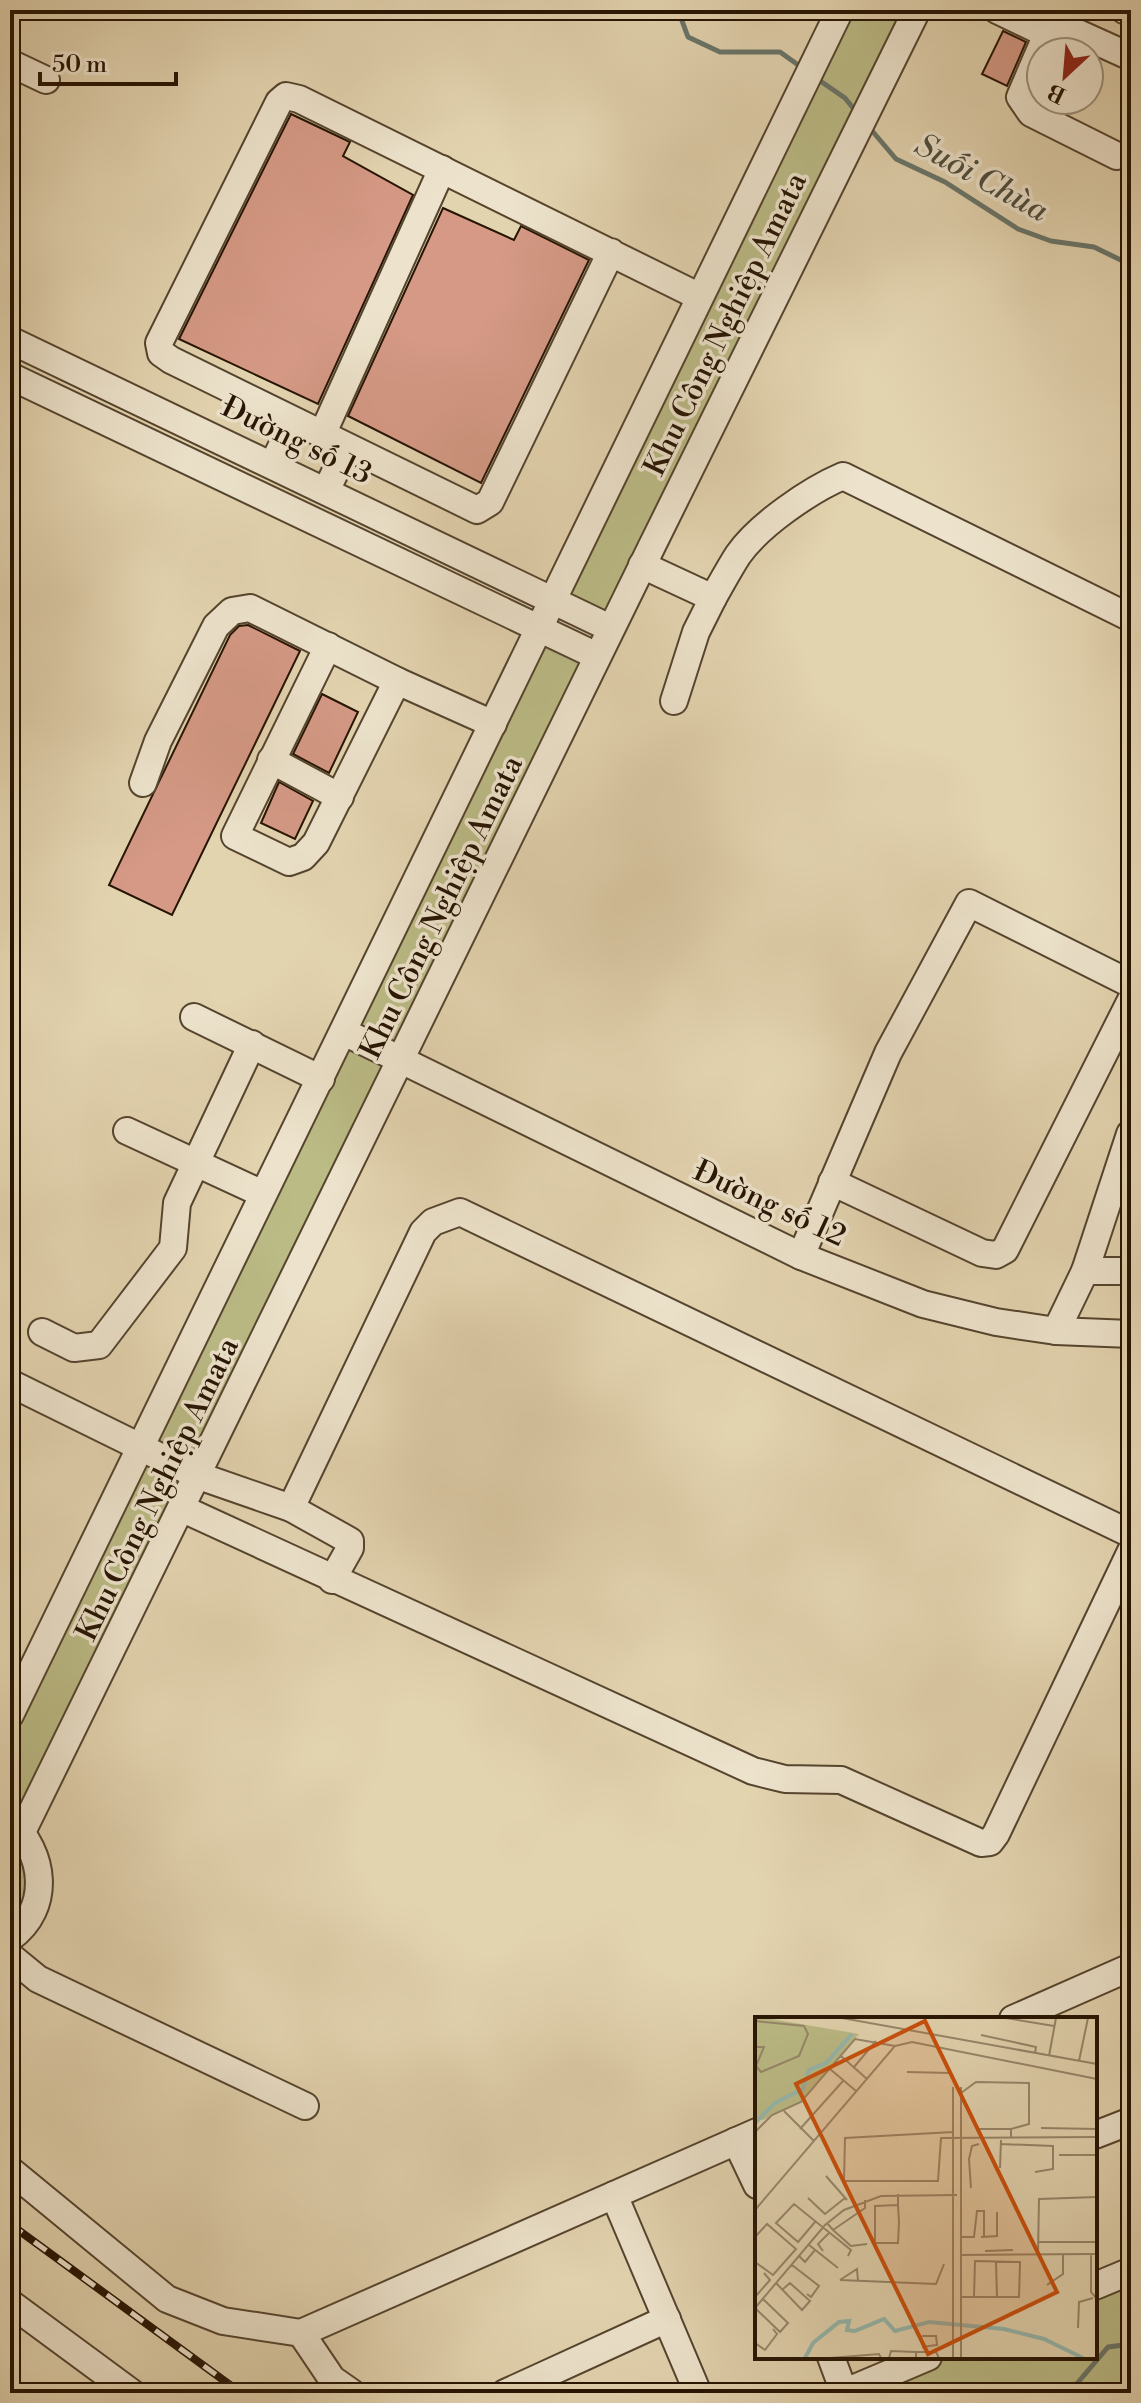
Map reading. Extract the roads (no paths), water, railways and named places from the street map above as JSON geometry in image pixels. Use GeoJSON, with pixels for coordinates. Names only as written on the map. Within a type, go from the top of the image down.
{"type":"FeatureCollection","features":[{"type":"Feature","properties":{"kind":"street","name":"Khu Công Nghiệp Amata"},"geometry":{"type":"LineString","coordinates":[[10,1715],[555,602],[698,296],[840,10]]}},
{"type":"Feature","properties":{"kind":"street","name":"Khu Công Nghiệp Amata"},"geometry":{"type":"LineString","coordinates":[[16,1826],[183,1509],[403,1061],[610,628],[917,10]]}},
{"type":"Feature","properties":{"kind":"street"},"geometry":{"type":"LineString","coordinates":[[997,10],[1047,34]]}},
{"type":"Feature","properties":{"kind":"street"},"geometry":{"type":"LineString","coordinates":[[1124,10],[1131,13]]}},
{"type":"Feature","properties":{"kind":"street"},"geometry":{"type":"LineString","coordinates":[[1117,156],[1023,106],[1021,92],[1053,26],[1063,24],[1131,57]]}},
{"type":"Feature","properties":{"kind":"street"},"geometry":{"type":"LineString","coordinates":[[10,63],[46,80]]}},
{"type":"Feature","properties":{"kind":"street"},"geometry":{"type":"LineString","coordinates":[[611,252],[490,502],[477,510],[161,353],[159,343],[279,102],[286,96],[299,99],[611,252],[698,296]]}},
{"type":"Feature","properties":{"kind":"street"},"geometry":{"type":"LineString","coordinates":[[322,435],[442,169]]}},
{"type":"Feature","properties":{"kind":"street","name":"Đường số 13"},"geometry":{"type":"LineString","coordinates":[[10,340],[327,489],[610,628]]}},
{"type":"Feature","properties":{"kind":"street"},"geometry":{"type":"LineString","coordinates":[[10,376],[597,656]]}},
{"type":"Feature","properties":{"kind":"street"},"geometry":{"type":"LineString","coordinates":[[273,464],[294,421]]}},
{"type":"Feature","properties":{"kind":"street"},"geometry":{"type":"LineString","coordinates":[[327,489],[347,447]]}},
{"type":"Feature","properties":{"kind":"street"},"geometry":{"type":"LineString","coordinates":[[674,701],[696,632],[740,553],[783,513],[823,484],[843,476],[1131,618]]}},
{"type":"Feature","properties":{"kind":"street"},"geometry":{"type":"LineString","coordinates":[[642,565],[713,598]]}},
{"type":"Feature","properties":{"kind":"street"},"geometry":{"type":"LineString","coordinates":[[143,783],[158,741],[216,626],[232,611],[250,608],[397,681],[493,724]]}},
{"type":"Feature","properties":{"kind":"street"},"geometry":{"type":"LineString","coordinates":[[328,646],[235,836],[289,862],[303,857],[316,843],[397,681]]}},
{"type":"Feature","properties":{"kind":"street"},"geometry":{"type":"LineString","coordinates":[[271,760],[340,797]]}},
{"type":"Feature","properties":{"kind":"street"},"geometry":{"type":"LineString","coordinates":[[801,1256],[888,1053],[969,903],[1131,984]]}},
{"type":"Feature","properties":{"kind":"street"},"geometry":{"type":"LineString","coordinates":[[832,1182],[982,1253],[996,1255],[1005,1250],[1131,1000]]}},
{"type":"Feature","properties":{"kind":"street"},"geometry":{"type":"LineString","coordinates":[[194,1017],[321,1079]]}},
{"type":"Feature","properties":{"kind":"street","name":"Đường số 12"},"geometry":{"type":"LineString","coordinates":[[344,1032],[801,1256],[923,1304],[996,1322],[1056,1331],[1131,1334]]}},
{"type":"Feature","properties":{"kind":"street"},"geometry":{"type":"LineString","coordinates":[[42,1332],[74,1348],[87,1349],[99,1345],[173,1248],[177,1203],[252,1044]]}},
{"type":"Feature","properties":{"kind":"street"},"geometry":{"type":"LineString","coordinates":[[127,1131],[263,1194]]}},
{"type":"Feature","properties":{"kind":"street"},"geometry":{"type":"LineString","coordinates":[[1056,1331],[1085,1271],[1130,1134]]}},
{"type":"Feature","properties":{"kind":"street"},"geometry":{"type":"LineString","coordinates":[[291,1508],[423,1232],[433,1222],[460,1212],[1131,1534]]}},
{"type":"Feature","properties":{"kind":"street"},"geometry":{"type":"LineString","coordinates":[[1085,1271],[1131,1271]]}},
{"type":"Feature","properties":{"kind":"street"},"geometry":{"type":"LineString","coordinates":[[10,1383],[199,1476],[291,1508],[350,1541],[332,1580]]}},
{"type":"Feature","properties":{"kind":"street"},"geometry":{"type":"LineString","coordinates":[[183,1509],[753,1771],[785,1779],[841,1780],[981,1843],[990,1842],[996,1834],[1131,1551]]}},
{"type":"Feature","properties":{"kind":"street"},"geometry":{"type":"LineString","coordinates":[[10,1938],[31,1915],[38,1894],[40,1872],[34,1850],[16,1826]]}},
{"type":"Feature","properties":{"kind":"street"},"geometry":{"type":"LineString","coordinates":[[10,1956],[38,1979],[305,2106]]}},
{"type":"Feature","properties":{"kind":"street"},"geometry":{"type":"LineString","coordinates":[[1018,2017],[1131,1967]]}},
{"type":"Feature","properties":{"kind":"street"},"geometry":{"type":"LineString","coordinates":[[1097,2134],[1131,2121]]}},
{"type":"Feature","properties":{"kind":"street"},"geometry":{"type":"LineString","coordinates":[[10,2170],[167,2299],[223,2321],[301,2333],[747,2137],[755,2175]]}},
{"type":"Feature","properties":{"kind":"street"},"geometry":{"type":"LineString","coordinates":[[614,2195],[698,2393]]}},
{"type":"Feature","properties":{"kind":"street"},"geometry":{"type":"LineString","coordinates":[[1097,2285],[1131,2271]]}},
{"type":"Feature","properties":{"kind":"street"},"geometry":{"type":"LineString","coordinates":[[10,2303],[132,2393]]}},
{"type":"Feature","properties":{"kind":"street"},"geometry":{"type":"LineString","coordinates":[[505,2393],[667,2319]]}},
{"type":"Feature","properties":{"kind":"street"},"geometry":{"type":"LineString","coordinates":[[301,2333],[332,2379],[352,2393]]}},
{"type":"Feature","properties":{"kind":"street"},"geometry":{"type":"LineString","coordinates":[[832,2359],[844,2393],[923,2359]]}},
{"type":"Feature","properties":{"kind":"waterway","name":"Suối Chùa"},"geometry":{"type":"LineString","coordinates":[[678,10],[688,37],[720,52],[780,52],[801,67]]}},
{"type":"Feature","properties":{"kind":"waterway","name":"Suối Chùa"},"geometry":{"type":"LineString","coordinates":[[816,78],[845,98],[857,113]]}},
{"type":"Feature","properties":{"kind":"waterway","name":"Suối Chùa"},"geometry":{"type":"LineString","coordinates":[[868,126],[896,159],[945,182],[1018,229],[1051,241],[1094,247],[1131,265]]}},
{"type":"Feature","properties":{"kind":"waterway"},"geometry":{"type":"LineString","coordinates":[[1069,2393],[1108,2347],[1131,2344]]}},
{"type":"Feature","properties":{"kind":"railway"},"geometry":{"type":"LineString","coordinates":[[10,2224],[241,2393]]}}]}
